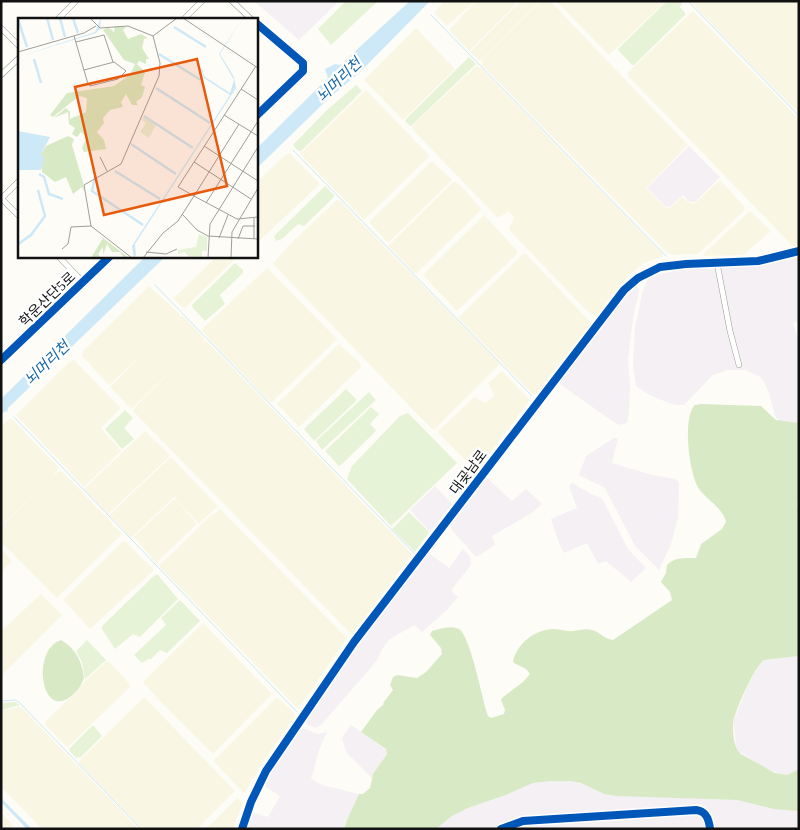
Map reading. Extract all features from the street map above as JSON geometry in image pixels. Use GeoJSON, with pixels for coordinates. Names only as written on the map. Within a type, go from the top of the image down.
{"type":"FeatureCollection","features":[{"type":"Feature","properties":{"kind":"street"},"geometry":{"type":"LineString","coordinates":[[59,18],[76,1]]}},
{"type":"Feature","properties":{"kind":"street"},"geometry":{"type":"LineString","coordinates":[[185,18],[202,1]]}},
{"type":"Feature","properties":{"kind":"street"},"geometry":{"type":"LineString","coordinates":[[232,1],[251,18]]}},
{"type":"Feature","properties":{"kind":"street"},"geometry":{"type":"LineString","coordinates":[[258,25],[303,63],[303,71],[258,114]]}},
{"type":"Feature","properties":{"kind":"street"},"geometry":{"type":"LineString","coordinates":[[1,28],[18,45]]}},
{"type":"Feature","properties":{"kind":"street"},"geometry":{"type":"LineString","coordinates":[[1,75],[18,59]]}},
{"type":"Feature","properties":{"kind":"street"},"geometry":{"type":"LineString","coordinates":[[18,182],[1,198],[18,215]]}},
{"type":"Feature","properties":{"kind":"street","name":"대곶남로"},"geometry":{"type":"LineString","coordinates":[[242,829],[251,802],[266,771],[354,642],[618,297],[638,278],[653,269],[676,265],[758,261],[799,251]]}},
{"type":"Feature","properties":{"kind":"street"},"geometry":{"type":"LineString","coordinates":[[60,258],[83,282]]}},
{"type":"Feature","properties":{"kind":"street","name":"학운산단5로"},"geometry":{"type":"LineString","coordinates":[[1,360],[108,258]]}},
{"type":"Feature","properties":{"kind":"street"},"geometry":{"type":"LineString","coordinates":[[717,263],[730,331],[740,365]]}},
{"type":"Feature","properties":{"kind":"street"},"geometry":{"type":"LineString","coordinates":[[500,829],[523,821],[696,810],[706,815],[710,829]]}},
{"type":"Feature","properties":{"kind":"shaded area"},"geometry":{"type":"Polygon","coordinates":[[[254,1],[339,1],[299,40],[254,1]]]}},
{"type":"Feature","properties":{"kind":"shaded area"},"geometry":{"type":"Polygon","coordinates":[[[444,1],[475,1],[447,26],[434,13],[444,1]]]}},
{"type":"Feature","properties":{"kind":"shaded area"},"geometry":{"type":"Polygon","coordinates":[[[476,1],[513,1],[516,4],[469,51],[449,30],[476,1]]]}},
{"type":"Feature","properties":{"kind":"shaded area"},"geometry":{"type":"Polygon","coordinates":[[[521,1],[540,1],[480,61],[470,52],[521,1]]]}},
{"type":"Feature","properties":{"kind":"shaded area"},"geometry":{"type":"Polygon","coordinates":[[[541,1],[550,1],[688,145],[646,188],[666,208],[671,207],[682,197],[694,204],[721,181],[744,206],[744,211],[698,254],[672,255],[667,253],[482,65],[482,60],[541,1]]]}},
{"type":"Feature","properties":{"kind":"shaded area"},"geometry":{"type":"Polygon","coordinates":[[[556,1],[666,1],[609,55],[556,1]]]}},
{"type":"Feature","properties":{"kind":"shaded area"},"geometry":{"type":"Polygon","coordinates":[[[690,1],[799,1],[799,113],[750,64],[690,1]]]}},
{"type":"Feature","properties":{"kind":"shaded area"},"geometry":{"type":"Polygon","coordinates":[[[693,11],[799,119],[799,246],[794,247],[627,75],[693,11]]]}},
{"type":"Feature","properties":{"kind":"shaded area"},"geometry":{"type":"Polygon","coordinates":[[[416,28],[455,69],[403,120],[364,80],[416,28]]]}},
{"type":"Feature","properties":{"kind":"shaded area"},"geometry":{"type":"Polygon","coordinates":[[[476,66],[482,69],[663,254],[662,257],[644,263],[629,275],[596,317],[586,310],[510,231],[509,228],[514,218],[509,211],[498,218],[413,130],[412,126],[476,66]]]}},
{"type":"Feature","properties":{"kind":"shaded area"},"geometry":{"type":"Polygon","coordinates":[[[366,90],[430,156],[364,220],[300,154],[366,90]]]}},
{"type":"Feature","properties":{"kind":"shaded area"},"geometry":{"type":"Polygon","coordinates":[[[689,146],[720,177],[695,202],[690,202],[683,195],[671,206],[666,207],[647,188],[689,146]]]}},
{"type":"Feature","properties":{"kind":"shaded area"},"geometry":{"type":"Polygon","coordinates":[[[290,153],[320,184],[258,242],[258,181],[284,156],[290,153]]]}},
{"type":"Feature","properties":{"kind":"shaded area"},"geometry":{"type":"Polygon","coordinates":[[[432,161],[452,180],[387,242],[369,222],[432,161]]]}},
{"type":"Feature","properties":{"kind":"shaded area"},"geometry":{"type":"Polygon","coordinates":[[[453,182],[461,186],[481,210],[417,273],[414,273],[388,246],[453,182]]]}},
{"type":"Feature","properties":{"kind":"shaded area"},"geometry":{"type":"Polygon","coordinates":[[[338,199],[500,364],[435,429],[432,429],[419,416],[273,264],[288,246],[338,199]]]}},
{"type":"Feature","properties":{"kind":"shaded area"},"geometry":{"type":"Polygon","coordinates":[[[750,211],[770,232],[743,255],[705,256],[703,254],[750,211]]]}},
{"type":"Feature","properties":{"kind":"shaded area"},"geometry":{"type":"Polygon","coordinates":[[[484,215],[517,251],[517,254],[457,311],[423,275],[484,215]]]}},
{"type":"Feature","properties":{"kind":"shaded area"},"geometry":{"type":"Polygon","coordinates":[[[526,254],[591,323],[534,395],[458,318],[522,255],[526,254]]]}},
{"type":"Feature","properties":{"kind":"shaded area"},"geometry":{"type":"Polygon","coordinates":[[[799,254],[799,321],[793,323],[799,342],[799,423],[779,421],[775,416],[769,393],[763,380],[759,376],[745,370],[728,370],[713,375],[684,405],[675,405],[651,396],[636,386],[633,362],[635,328],[642,293],[649,276],[686,269],[760,264],[799,254]]]}},
{"type":"Feature","properties":{"kind":"shaded area"},"geometry":{"type":"Polygon","coordinates":[[[215,258],[236,258],[185,308],[174,299],[215,258]]]}},
{"type":"Feature","properties":{"kind":"shaded area"},"geometry":{"type":"Polygon","coordinates":[[[267,268],[337,339],[271,403],[222,353],[202,329],[267,268]]]}},
{"type":"Feature","properties":{"kind":"shaded area"},"geometry":{"type":"Polygon","coordinates":[[[633,285],[639,288],[639,291],[633,318],[628,360],[630,384],[629,412],[627,423],[618,425],[557,382],[633,285]]]}},
{"type":"Feature","properties":{"kind":"shaded area"},"geometry":{"type":"Polygon","coordinates":[[[149,286],[180,314],[180,317],[182,315],[205,339],[203,341],[206,341],[227,362],[412,554],[352,635],[133,411],[186,357],[131,409],[110,387],[142,354],[109,385],[82,356],[83,351],[149,286]]]}},
{"type":"Feature","properties":{"kind":"shaded area"},"geometry":{"type":"Polygon","coordinates":[[[339,344],[359,362],[361,367],[299,427],[277,404],[339,344]]]}},
{"type":"Feature","properties":{"kind":"shaded area"},"geometry":{"type":"Polygon","coordinates":[[[74,360],[121,408],[101,428],[121,451],[84,487],[16,415],[69,362],[74,360]]]}},
{"type":"Feature","properties":{"kind":"shaded area"},"geometry":{"type":"Polygon","coordinates":[[[502,371],[530,400],[476,471],[438,431],[474,397],[485,403],[493,397],[494,394],[488,383],[502,371]]]}},
{"type":"Feature","properties":{"kind":"shaded area"},"geometry":{"type":"Polygon","coordinates":[[[10,419],[59,468],[51,478],[62,471],[122,534],[57,598],[1,542],[1,526],[47,483],[1,525],[1,426],[10,419]]]}},
{"type":"Feature","properties":{"kind":"shaded area"},"geometry":{"type":"Polygon","coordinates":[[[145,431],[169,454],[169,457],[108,514],[85,488],[145,431]]]}},
{"type":"Feature","properties":{"kind":"shaded area"},"geometry":{"type":"Polygon","coordinates":[[[614,438],[618,438],[612,463],[652,475],[676,479],[679,483],[678,518],[671,544],[659,570],[635,546],[605,488],[579,475],[586,456],[614,438]]]}},
{"type":"Feature","properties":{"kind":"shaded area"},"geometry":{"type":"Polygon","coordinates":[[[171,457],[218,506],[199,524],[174,497],[131,538],[109,515],[171,457]]]}},
{"type":"Feature","properties":{"kind":"shaded area"},"geometry":{"type":"Polygon","coordinates":[[[482,478],[488,479],[512,501],[526,489],[542,504],[533,512],[492,536],[495,545],[475,556],[452,530],[449,523],[482,478]]]}},
{"type":"Feature","properties":{"kind":"shaded area"},"geometry":{"type":"Polygon","coordinates":[[[572,483],[602,498],[628,549],[646,568],[631,582],[606,561],[598,564],[587,543],[564,553],[551,519],[577,508],[569,486],[572,483]]]}},
{"type":"Feature","properties":{"kind":"shaded area"},"geometry":{"type":"Polygon","coordinates":[[[435,486],[452,504],[430,532],[410,510],[435,486]]]}},
{"type":"Feature","properties":{"kind":"shaded area"},"geometry":{"type":"Polygon","coordinates":[[[173,500],[176,500],[197,524],[156,563],[134,537],[173,500]]]}},
{"type":"Feature","properties":{"kind":"shaded area"},"geometry":{"type":"Polygon","coordinates":[[[220,509],[347,638],[298,709],[159,566],[207,519],[220,509]]]}},
{"type":"Feature","properties":{"kind":"shaded area"},"geometry":{"type":"Polygon","coordinates":[[[123,541],[153,571],[90,629],[63,600],[123,541]]]}},
{"type":"Feature","properties":{"kind":"shaded area"},"geometry":{"type":"Polygon","coordinates":[[[1,549],[12,561],[1,572],[1,549]]]}},
{"type":"Feature","properties":{"kind":"shaded area"},"geometry":{"type":"Polygon","coordinates":[[[463,549],[470,557],[471,565],[452,589],[452,592],[458,597],[448,609],[422,632],[414,625],[390,639],[368,671],[321,725],[316,728],[308,725],[305,719],[352,649],[427,552],[449,568],[463,549]]]}},
{"type":"Feature","properties":{"kind":"shaded area"},"geometry":{"type":"Polygon","coordinates":[[[41,594],[62,615],[1,676],[1,631],[41,594]]]}},
{"type":"Feature","properties":{"kind":"shaded area"},"geometry":{"type":"Polygon","coordinates":[[[203,623],[272,694],[213,754],[143,682],[203,623]]]}},
{"type":"Feature","properties":{"kind":"shaded area"},"geometry":{"type":"Polygon","coordinates":[[[799,656],[799,769],[787,775],[763,767],[737,750],[733,722],[760,663],[764,660],[799,656]]]}},
{"type":"Feature","properties":{"kind":"shaded area"},"geometry":{"type":"Polygon","coordinates":[[[107,661],[127,681],[130,685],[129,688],[67,747],[46,726],[45,722],[107,661]]]}},
{"type":"Feature","properties":{"kind":"shaded area"},"geometry":{"type":"Polygon","coordinates":[[[277,697],[295,716],[245,792],[243,792],[214,760],[277,697]]]}},
{"type":"Feature","properties":{"kind":"shaded area"},"geometry":{"type":"Polygon","coordinates":[[[145,698],[235,791],[197,829],[142,829],[78,762],[145,698]]]}},
{"type":"Feature","properties":{"kind":"shaded area"},"geometry":{"type":"Polygon","coordinates":[[[21,707],[139,829],[42,829],[1,787],[1,710],[21,707]]]}},
{"type":"Feature","properties":{"kind":"shaded area"},"geometry":{"type":"Polygon","coordinates":[[[351,725],[388,751],[372,778],[346,752],[342,738],[351,725]]]}},
{"type":"Feature","properties":{"kind":"shaded area"},"geometry":{"type":"Polygon","coordinates":[[[303,728],[318,734],[327,732],[319,750],[311,779],[322,785],[359,794],[344,829],[245,829],[249,814],[252,812],[268,817],[280,796],[262,785],[297,731],[303,728]]]}},
{"type":"Feature","properties":{"kind":"shaded area"},"geometry":{"type":"Polygon","coordinates":[[[551,781],[581,783],[604,794],[737,800],[799,811],[799,829],[436,829],[452,816],[468,808],[506,795],[533,783],[551,781]]]}},
{"type":"Feature","properties":{"kind":"shaded area"},"geometry":{"type":"Polygon","coordinates":[[[237,798],[243,803],[233,829],[206,829],[237,798]]]}},
{"type":"Feature","properties":{"kind":"shaded area"},"geometry":{"type":"Polygon","coordinates":[[[1,813],[13,825],[10,829],[1,829],[1,813]]]}},
{"type":"Feature","properties":{"kind":"green space"},"geometry":{"type":"Polygon","coordinates":[[[346,1],[378,1],[331,45],[318,29],[346,1]]]}},
{"type":"Feature","properties":{"kind":"green space"},"geometry":{"type":"Polygon","coordinates":[[[667,1],[683,1],[680,7],[685,15],[632,65],[618,50],[619,48],[667,1]]]}},
{"type":"Feature","properties":{"kind":"green space"},"geometry":{"type":"Polygon","coordinates":[[[469,57],[476,64],[410,126],[405,121],[406,119],[469,57]]]}},
{"type":"Feature","properties":{"kind":"green space"},"geometry":{"type":"Polygon","coordinates":[[[356,85],[362,91],[301,151],[298,151],[293,145],[326,111],[356,85]]]}},
{"type":"Feature","properties":{"kind":"green space"},"geometry":{"type":"Polygon","coordinates":[[[325,186],[334,197],[304,226],[298,224],[282,239],[276,241],[274,236],[325,186]]]}},
{"type":"Feature","properties":{"kind":"green space"},"geometry":{"type":"Polygon","coordinates":[[[235,263],[243,270],[243,273],[220,295],[225,304],[205,321],[192,305],[235,263]]]}},
{"type":"Feature","properties":{"kind":"green space"},"geometry":{"type":"Polygon","coordinates":[[[346,389],[357,400],[314,441],[304,429],[346,389]]]}},
{"type":"Feature","properties":{"kind":"green space"},"geometry":{"type":"Polygon","coordinates":[[[369,392],[376,400],[322,450],[316,441],[369,392]]]}},
{"type":"Feature","properties":{"kind":"green space"},"geometry":{"type":"Polygon","coordinates":[[[695,405],[761,406],[776,420],[799,423],[799,500],[797,504],[799,509],[799,656],[764,660],[760,664],[734,718],[733,736],[738,751],[741,754],[775,773],[787,775],[799,769],[799,811],[774,809],[737,800],[616,796],[604,794],[581,783],[551,781],[533,783],[506,795],[468,808],[452,816],[436,829],[344,829],[359,794],[363,794],[370,788],[373,774],[387,754],[386,749],[361,732],[393,690],[390,685],[393,677],[397,675],[417,678],[426,672],[442,654],[441,648],[430,635],[432,631],[453,627],[459,629],[463,634],[472,656],[488,716],[491,718],[504,714],[505,710],[501,700],[530,674],[526,669],[513,661],[515,654],[523,643],[533,635],[553,629],[570,631],[587,629],[613,640],[672,600],[670,592],[661,582],[666,573],[667,565],[677,559],[696,558],[701,544],[722,529],[726,522],[722,512],[699,489],[692,471],[688,446],[689,421],[691,411],[695,405]]]}},
{"type":"Feature","properties":{"kind":"green space"},"geometry":{"type":"Polygon","coordinates":[[[371,407],[379,414],[370,424],[376,430],[375,432],[339,466],[325,451],[371,407]]]}},
{"type":"Feature","properties":{"kind":"green space"},"geometry":{"type":"Polygon","coordinates":[[[125,410],[133,418],[124,428],[134,439],[122,449],[105,429],[125,410]]]}},
{"type":"Feature","properties":{"kind":"green space"},"geometry":{"type":"Polygon","coordinates":[[[408,413],[457,463],[391,526],[347,479],[352,466],[400,416],[408,413]]]}},
{"type":"Feature","properties":{"kind":"green space"},"geometry":{"type":"Polygon","coordinates":[[[409,512],[429,532],[415,552],[392,529],[409,512]]]}},
{"type":"Feature","properties":{"kind":"green space"},"geometry":{"type":"Polygon","coordinates":[[[155,575],[158,575],[178,599],[140,637],[133,634],[115,649],[102,626],[155,575]]]}},
{"type":"Feature","properties":{"kind":"green space"},"geometry":{"type":"Polygon","coordinates":[[[180,600],[200,621],[167,653],[160,650],[151,659],[142,663],[134,655],[166,625],[161,618],[180,600]]]}},
{"type":"Feature","properties":{"kind":"green space"},"geometry":{"type":"Polygon","coordinates":[[[61,640],[71,647],[77,656],[82,666],[84,678],[75,693],[60,701],[52,699],[46,691],[43,681],[43,668],[46,656],[52,646],[61,640]]]}},
{"type":"Feature","properties":{"kind":"green space"},"geometry":{"type":"Polygon","coordinates":[[[87,640],[106,660],[85,679],[82,662],[76,651],[87,640]]]}},
{"type":"Feature","properties":{"kind":"green space"},"geometry":{"type":"Polygon","coordinates":[[[15,702],[20,705],[1,710],[1,703],[15,702]]]}},
{"type":"Feature","properties":{"kind":"green space"},"geometry":{"type":"Polygon","coordinates":[[[92,726],[102,736],[81,757],[76,758],[69,750],[70,748],[92,726]]]}},
{"type":"Feature","properties":{"kind":"water","name":"뇌머리천"},"geometry":{"type":"Polygon","coordinates":[[[410,1],[430,1],[358,74],[329,98],[258,167],[258,147],[328,78],[325,69],[335,64],[340,65],[410,1]]]}},
{"type":"Feature","properties":{"kind":"water","name":"뇌머리천"},"geometry":{"type":"Polygon","coordinates":[[[144,258],[164,258],[8,408],[7,412],[5,411],[1,415],[1,399],[144,258]]]}},
{"type":"Feature","properties":{"kind":"water"},"geometry":{"type":"Polygon","coordinates":[[[1,798],[32,829],[27,829],[1,802],[1,798]]]}},
{"type":"Feature","properties":{"kind":"waterway"},"geometry":{"type":"LineString","coordinates":[[688,1],[799,116]]}},
{"type":"Feature","properties":{"kind":"waterway"},"geometry":{"type":"LineString","coordinates":[[431,15],[666,256]]}},
{"type":"Feature","properties":{"kind":"waterway"},"geometry":{"type":"LineString","coordinates":[[293,150],[532,396]]}},
{"type":"Feature","properties":{"kind":"waterway"},"geometry":{"type":"LineString","coordinates":[[155,285],[414,553]]}},
{"type":"Feature","properties":{"kind":"waterway"},"geometry":{"type":"LineString","coordinates":[[14,417],[297,712]]}},
{"type":"Feature","properties":{"kind":"waterway"},"geometry":{"type":"LineString","coordinates":[[1,701],[15,700],[19,702],[141,829]]}},
{"type":"Feature","properties":{"kind":"cycle path"},"geometry":{"type":"LineString","coordinates":[[258,25],[303,63],[303,71],[258,114]]}},
{"type":"Feature","properties":{"kind":"cycle path"},"geometry":{"type":"LineString","coordinates":[[242,829],[251,802],[266,771],[354,642],[624,290],[638,278],[660,267],[758,261],[799,251]]}},
{"type":"Feature","properties":{"kind":"cycle path"},"geometry":{"type":"LineString","coordinates":[[1,360],[108,258]]}},
{"type":"Feature","properties":{"kind":"cycle path"},"geometry":{"type":"LineString","coordinates":[[501,829],[523,821],[696,810],[706,816],[710,829]]}}]}
